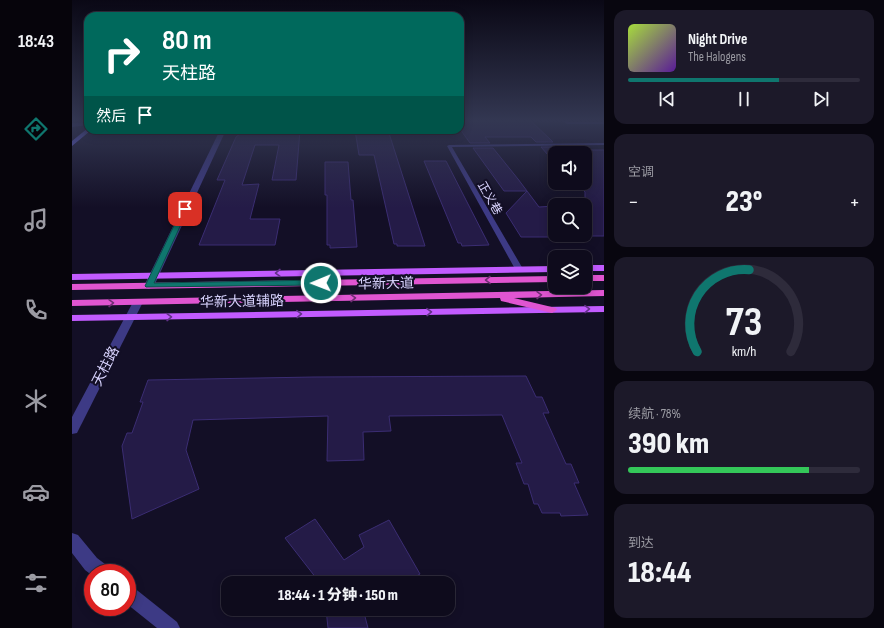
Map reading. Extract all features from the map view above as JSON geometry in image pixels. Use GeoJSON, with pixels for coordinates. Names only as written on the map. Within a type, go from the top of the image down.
{"type":"FeatureCollection","features":[{"type":"Feature","properties":{"kind":"highway"},"geometry":{"type":"LineString","coordinates":[[592,278],[604,278]]}},
{"type":"Feature","properties":{"kind":"highway","name":"华新大道"},"geometry":{"type":"LineString","coordinates":[[72,287],[548,279]]}},
{"type":"Feature","properties":{"kind":"highway","name":"华新大道"},"geometry":{"type":"LineString","coordinates":[[72,303],[604,293]]}},
{"type":"Feature","properties":{"kind":"highway"},"geometry":{"type":"LineString","coordinates":[[487,295],[552,310]]}},
{"type":"Feature","properties":{"kind":"main road"},"geometry":{"type":"LineString","coordinates":[[592,268],[604,268]]}},
{"type":"Feature","properties":{"kind":"main road","name":"华新大道辅路"},"geometry":{"type":"LineString","coordinates":[[72,277],[548,269]]}},
{"type":"Feature","properties":{"kind":"main road","name":"华新大道辅路"},"geometry":{"type":"LineString","coordinates":[[72,318],[604,309]]}},
{"type":"Feature","properties":{"kind":"street"},"geometry":{"type":"LineString","coordinates":[[149,286],[214,149]]}},
{"type":"Feature","properties":{"kind":"street","name":"天柱路"},"geometry":{"type":"LineString","coordinates":[[72,429],[138,302]]}},
{"type":"Feature","properties":{"kind":"street"},"geometry":{"type":"LineString","coordinates":[[72,540],[91,564]]}},
{"type":"Feature","properties":{"kind":"street"},"geometry":{"type":"LineString","coordinates":[[136,600],[171,628]]}},
{"type":"Feature","properties":{"kind":"lane","name":"正义巷"},"geometry":{"type":"LineString","coordinates":[[451,149],[519,269]]}},
{"type":"Feature","properties":{"kind":"building"},"geometry":{"type":"Polygon","coordinates":[[[231,149],[254,149],[242,185],[259,184],[250,219],[280,219],[275,245],[199,245],[225,180],[217,180],[231,149]]]}},
{"type":"Feature","properties":{"kind":"building"},"geometry":{"type":"Polygon","coordinates":[[[278,149],[298,149],[296,180],[272,180],[278,149]]]}},
{"type":"Feature","properties":{"kind":"building"},"geometry":{"type":"Polygon","coordinates":[[[358,149],[394,149],[425,246],[397,246],[397,244],[394,244],[374,155],[359,155],[358,149]]]}},
{"type":"Feature","properties":{"kind":"building"},"geometry":{"type":"Polygon","coordinates":[[[474,149],[494,149],[527,191],[504,191],[474,149]]]}},
{"type":"Feature","properties":{"kind":"building"},"geometry":{"type":"Polygon","coordinates":[[[543,149],[548,149],[548,155],[543,149]]]}},
{"type":"Feature","properties":{"kind":"building"},"geometry":{"type":"Polygon","coordinates":[[[592,150],[604,150],[604,236],[592,236],[592,198],[585,198],[585,192],[583,190],[592,190],[592,150]]]}},
{"type":"Feature","properties":{"kind":"building"},"geometry":{"type":"Polygon","coordinates":[[[424,161],[446,161],[489,245],[462,246],[461,243],[458,243],[424,161]]]}},
{"type":"Feature","properties":{"kind":"building"},"geometry":{"type":"Polygon","coordinates":[[[325,162],[348,162],[357,247],[330,248],[330,245],[327,245],[327,195],[325,195],[325,162]]]}},
{"type":"Feature","properties":{"kind":"building"},"geometry":{"type":"Polygon","coordinates":[[[527,191],[539,207],[548,206],[548,237],[521,237],[506,213],[527,191]]]}},
{"type":"Feature","properties":{"kind":"building"},"geometry":{"type":"Polygon","coordinates":[[[526,376],[536,397],[542,397],[549,413],[543,413],[566,464],[571,464],[579,483],[574,483],[588,515],[561,516],[560,513],[542,513],[538,504],[534,504],[528,484],[524,484],[516,463],[522,463],[502,415],[389,416],[391,431],[363,432],[364,460],[327,461],[328,416],[193,420],[186,450],[199,489],[132,519],[122,446],[127,433],[132,433],[143,402],[140,402],[148,380],[314,377],[526,376]]]}},
{"type":"Feature","properties":{"kind":"building"},"geometry":{"type":"Polygon","coordinates":[[[315,519],[344,560],[364,547],[359,535],[389,520],[420,574],[416,576],[315,576],[285,538],[315,519]]]}},
{"type":"Feature","properties":{"kind":"building"},"geometry":{"type":"Polygon","coordinates":[[[327,616],[365,616],[368,628],[328,628],[327,616]]]}},
{"type":"Feature","properties":{"kind":"route"},"geometry":{"type":"LineString","coordinates":[[185,209],[149,286],[321,283]]}}]}
